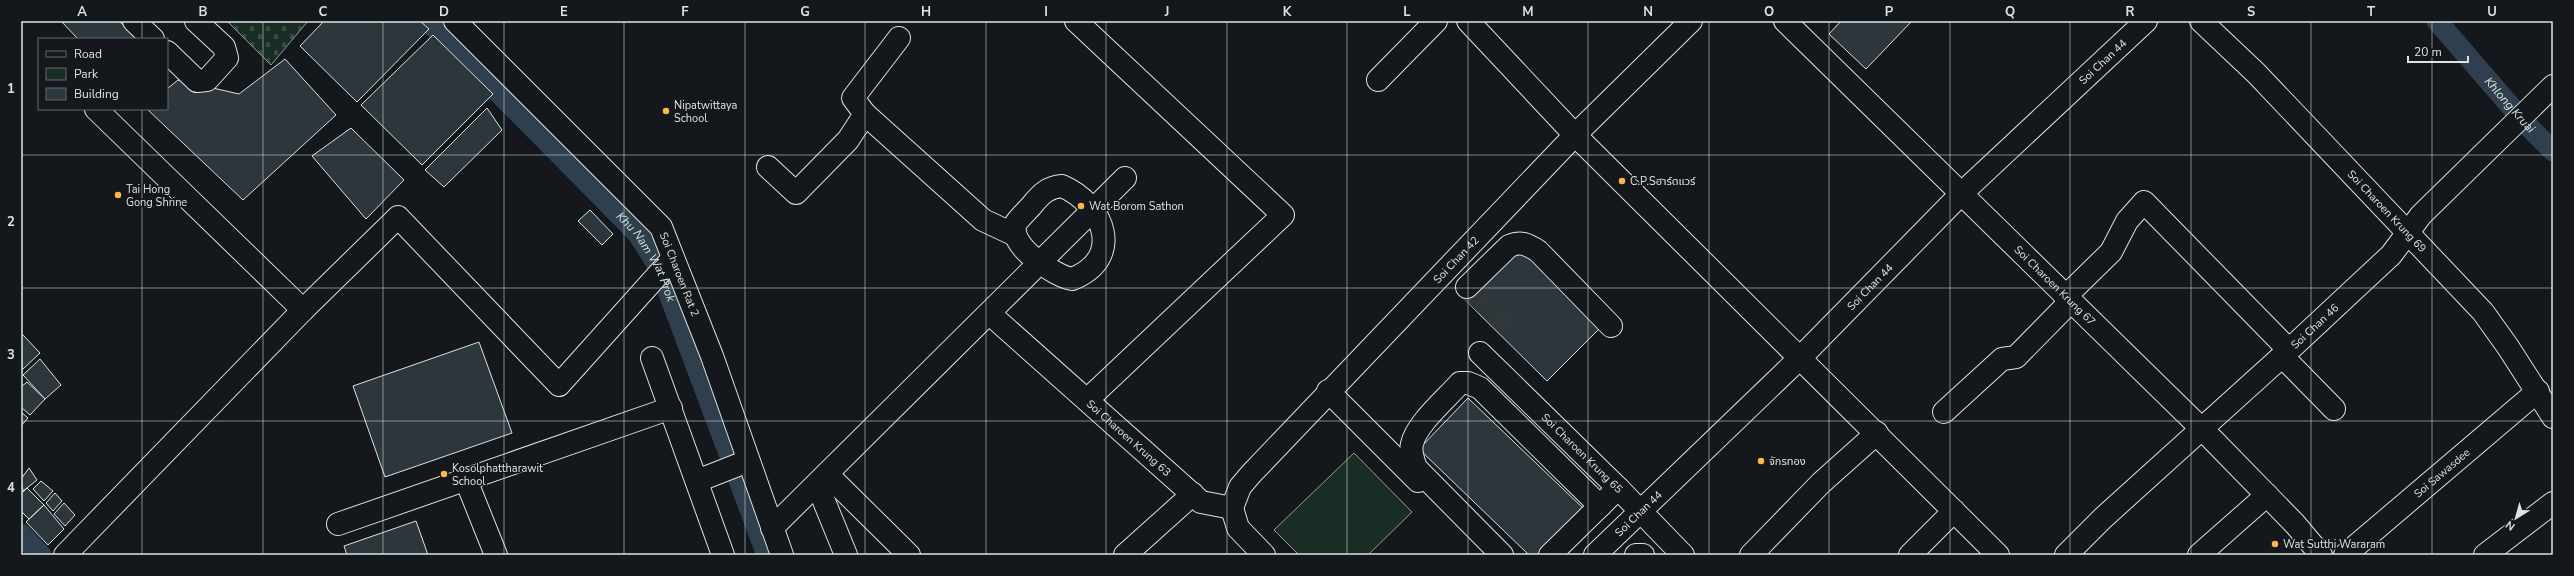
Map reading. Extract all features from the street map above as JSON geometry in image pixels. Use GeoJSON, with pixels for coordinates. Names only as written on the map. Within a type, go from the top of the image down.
{"type":"FeatureCollection","features":[{"type":"Feature","properties":{"kind":"street"},"geometry":{"type":"LineString","coordinates":[[134,21],[152,38]]}},
{"type":"Feature","properties":{"kind":"street"},"geometry":{"type":"LineString","coordinates":[[168,53],[197,81],[207,80],[227,58],[224,47],[196,21]]}},
{"type":"Feature","properties":{"kind":"street","name":"Soi Charoen Rat 2"},"geometry":{"type":"LineString","coordinates":[[455,21],[660,227],[670,261],[712,356],[739,465],[772,528],[782,555]]}},
{"type":"Feature","properties":{"kind":"street"},"geometry":{"type":"LineString","coordinates":[[1076,21],[1283,215],[1087,400]]}},
{"type":"Feature","properties":{"kind":"street"},"geometry":{"type":"LineString","coordinates":[[1378,80],[1436,21]]}},
{"type":"Feature","properties":{"kind":"street"},"geometry":{"type":"LineString","coordinates":[[1468,21],[1575,135],[1801,357],[1998,555]]}},
{"type":"Feature","properties":{"kind":"street","name":"Soi Chan 42"},"geometry":{"type":"LineString","coordinates":[[1232,508],[1240,487],[1328,391],[1575,135],[1691,21]]}},
{"type":"Feature","properties":{"kind":"street","name":"Soi Charoen Krung 67"},"geometry":{"type":"LineString","coordinates":[[1785,21],[1962,193],[2067,299],[2267,495],[2296,524],[2321,555]]}},
{"type":"Feature","properties":{"kind":"street","name":"Soi Chan 44"},"geometry":{"type":"LineString","coordinates":[[1595,555],[1801,357],[1962,193],[2146,21]]}},
{"type":"Feature","properties":{"kind":"street","name":"Soi Charoen Krung 69"},"geometry":{"type":"LineString","coordinates":[[2200,21],[2256,73],[2409,232],[2482,312],[2538,391],[2553,417]]}},
{"type":"Feature","properties":{"kind":"street"},"geometry":{"type":"LineString","coordinates":[[899,38],[853,98],[865,114],[983,220],[1015,235]]}},
{"type":"Feature","properties":{"kind":"street","name":"Soi Chan 46"},"geometry":{"type":"LineString","coordinates":[[2066,555],[2200,429],[2286,353],[2390,254],[2421,215],[2553,86]]}},
{"type":"Feature","properties":{"kind":"street"},"geometry":{"type":"LineString","coordinates":[[97,110],[303,310]]}},
{"type":"Feature","properties":{"kind":"street"},"geometry":{"type":"LineString","coordinates":[[768,167],[796,192],[848,140],[865,114]]}},
{"type":"Feature","properties":{"kind":"street"},"geometry":{"type":"LineString","coordinates":[[772,528],[1126,178]]}},
{"type":"Feature","properties":{"kind":"street"},"geometry":{"type":"LineString","coordinates":[[1062,186],[1074,191],[1093,210],[1102,229],[1104,248],[1098,259],[1086,272],[1072,279],[1040,264],[1020,244],[1015,235],[1016,224],[1041,195],[1052,187],[1062,186]]}},
{"type":"Feature","properties":{"kind":"street"},"geometry":{"type":"LineString","coordinates":[[1944,412],[2002,359],[2016,357],[2111,252],[2127,221],[2144,202],[2286,353],[2334,409]]}},
{"type":"Feature","properties":{"kind":"street"},"geometry":{"type":"LineString","coordinates":[[65,555],[303,310],[398,218],[559,385],[670,261]]}},
{"type":"Feature","properties":{"kind":"street"},"geometry":{"type":"LineString","coordinates":[[1446,268],[1469,289],[1509,246],[1518,243],[1527,244],[1538,251],[1611,326]]}},
{"type":"Feature","properties":{"kind":"street","name":"Soi Charoen Krung 63"},"geometry":{"type":"LineString","coordinates":[[990,314],[1201,502],[1232,508]]}},
{"type":"Feature","properties":{"kind":"street","name":"Soi Charoen Krung 65"},"geometry":{"type":"LineString","coordinates":[[1480,353],[1618,488],[1683,555]]}},
{"type":"Feature","properties":{"kind":"street"},"geometry":{"type":"LineString","coordinates":[[652,358],[724,555]]}},
{"type":"Feature","properties":{"kind":"street"},"geometry":{"type":"LineString","coordinates":[[1502,555],[1416,468],[1411,453],[1412,443],[1419,429],[1460,383],[1468,383],[1480,388],[1600,506]]}},
{"type":"Feature","properties":{"kind":"street"},"geometry":{"type":"LineString","coordinates":[[1328,391],[1490,555]]}},
{"type":"Feature","properties":{"kind":"street","name":"Soi Sawasdee"},"geometry":{"type":"LineString","coordinates":[[2346,555],[2538,391]]}},
{"type":"Feature","properties":{"kind":"street"},"geometry":{"type":"LineString","coordinates":[[338,524],[671,408]]}},
{"type":"Feature","properties":{"kind":"street"},"geometry":{"type":"LineString","coordinates":[[1751,555],[1821,483],[1877,433]]}},
{"type":"Feature","properties":{"kind":"street"},"geometry":{"type":"LineString","coordinates":[[697,481],[739,465]]}},
{"type":"Feature","properties":{"kind":"street"},"geometry":{"type":"LineString","coordinates":[[822,479],[846,555]]}},
{"type":"Feature","properties":{"kind":"street"},"geometry":{"type":"LineString","coordinates":[[822,479],[909,555]]}},
{"type":"Feature","properties":{"kind":"street"},"geometry":{"type":"LineString","coordinates":[[466,480],[496,555]]}},
{"type":"Feature","properties":{"kind":"street"},"geometry":{"type":"LineString","coordinates":[[1550,555],[1618,488]]}},
{"type":"Feature","properties":{"kind":"street"},"geometry":{"type":"LineString","coordinates":[[1125,555],[1193,494]]}},
{"type":"Feature","properties":{"kind":"street"},"geometry":{"type":"LineString","coordinates":[[2199,555],[2267,495]]}},
{"type":"Feature","properties":{"kind":"street"},"geometry":{"type":"LineString","coordinates":[[2485,555],[2553,503]]}},
{"type":"Feature","properties":{"kind":"street"},"geometry":{"type":"LineString","coordinates":[[1232,508],[1238,528],[1264,555]]}},
{"type":"Feature","properties":{"kind":"street"},"geometry":{"type":"LineString","coordinates":[[1910,555],[1954,511]]}},
{"type":"Feature","properties":{"kind":"street"},"geometry":{"type":"LineString","coordinates":[[1636,555],[1643,555]]}},
{"type":"Feature","properties":{"kind":"green space"},"geometry":{"type":"Polygon","coordinates":[[[227,21],[308,21],[271,65],[227,21]]]}},
{"type":"Feature","properties":{"kind":"green space"},"geometry":{"type":"Polygon","coordinates":[[[1354,453],[1412,512],[1368,555],[1299,555],[1274,530],[1354,453]]]}},
{"type":"Feature","properties":{"kind":"building"},"geometry":{"type":"Polygon","coordinates":[[[61,21],[119,21],[138,38],[77,38],[61,21]]]}},
{"type":"Feature","properties":{"kind":"building"},"geometry":{"type":"Polygon","coordinates":[[[324,21],[420,21],[429,29],[357,102],[300,46],[324,21]]]}},
{"type":"Feature","properties":{"kind":"building"},"geometry":{"type":"Polygon","coordinates":[[[1841,21],[1912,21],[1866,69],[1829,34],[1841,21]]]}},
{"type":"Feature","properties":{"kind":"building"},"geometry":{"type":"Polygon","coordinates":[[[433,35],[493,94],[422,165],[361,105],[433,35]]]}},
{"type":"Feature","properties":{"kind":"building"},"geometry":{"type":"Polygon","coordinates":[[[285,59],[336,115],[243,200],[148,110],[168,110],[168,88],[178,80],[239,94],[285,59]]]}},
{"type":"Feature","properties":{"kind":"building"},"geometry":{"type":"Polygon","coordinates":[[[487,108],[502,130],[444,187],[425,170],[487,108]]]}},
{"type":"Feature","properties":{"kind":"building"},"geometry":{"type":"Polygon","coordinates":[[[351,128],[404,180],[366,219],[312,156],[351,128]]]}},
{"type":"Feature","properties":{"kind":"building"},"geometry":{"type":"Polygon","coordinates":[[[590,210],[613,234],[602,245],[578,221],[590,210]]]}},
{"type":"Feature","properties":{"kind":"building"},"geometry":{"type":"Polygon","coordinates":[[[1519,241],[1604,324],[1547,381],[1463,298],[1519,241]]]}},
{"type":"Feature","properties":{"kind":"building"},"geometry":{"type":"Polygon","coordinates":[[[22,334],[40,353],[22,370],[21,335],[22,334]]]}},
{"type":"Feature","properties":{"kind":"building"},"geometry":{"type":"Polygon","coordinates":[[[479,342],[512,433],[385,477],[353,386],[479,342]]]}},
{"type":"Feature","properties":{"kind":"building"},"geometry":{"type":"Polygon","coordinates":[[[40,359],[61,385],[45,399],[23,375],[40,359]]]}},
{"type":"Feature","properties":{"kind":"building"},"geometry":{"type":"Polygon","coordinates":[[[27,382],[45,399],[30,415],[21,407],[21,387],[27,382]]]}},
{"type":"Feature","properties":{"kind":"building"},"geometry":{"type":"Polygon","coordinates":[[[1468,398],[1584,509],[1540,555],[1529,555],[1419,449],[1468,398]]]}},
{"type":"Feature","properties":{"kind":"building"},"geometry":{"type":"Polygon","coordinates":[[[21,412],[28,418],[21,426],[21,412]]]}},
{"type":"Feature","properties":{"kind":"building"},"geometry":{"type":"Polygon","coordinates":[[[29,468],[37,480],[23,491],[21,479],[29,468]]]}},
{"type":"Feature","properties":{"kind":"building"},"geometry":{"type":"Polygon","coordinates":[[[41,481],[53,491],[44,501],[33,489],[41,481]]]}},
{"type":"Feature","properties":{"kind":"building"},"geometry":{"type":"Polygon","coordinates":[[[27,488],[44,505],[29,519],[21,511],[21,494],[27,488]]]}},
{"type":"Feature","properties":{"kind":"building"},"geometry":{"type":"Polygon","coordinates":[[[55,493],[62,501],[53,511],[46,503],[55,493]]]}},
{"type":"Feature","properties":{"kind":"building"},"geometry":{"type":"Polygon","coordinates":[[[64,503],[75,515],[65,526],[54,514],[64,503]]]}},
{"type":"Feature","properties":{"kind":"building"},"geometry":{"type":"Polygon","coordinates":[[[44,505],[64,529],[48,545],[26,522],[44,505]]]}},
{"type":"Feature","properties":{"kind":"building"},"geometry":{"type":"Polygon","coordinates":[[[416,521],[428,555],[347,555],[344,546],[416,521]]]}},
{"type":"Feature","properties":{"kind":"waterway","name":"Khu Nam Wat Prok"},"geometry":{"type":"LineString","coordinates":[[428,21],[638,234],[659,267],[767,555]]}},
{"type":"Feature","properties":{"kind":"waterway","name":"Khlong Kruai"},"geometry":{"type":"LineString","coordinates":[[2437,21],[2526,124],[2553,151]]}},
{"type":"Feature","properties":{"kind":"waterway"},"geometry":{"type":"LineString","coordinates":[[21,534],[41,555]]}},
{"type":"Feature","properties":{"kind":"tunnel"},"geometry":{"type":"LineString","coordinates":[[1470,290],[1518,335]]}},
{"type":"Feature","properties":{"kind":"place","name":"Nipatwittaya School"},"geometry":{"type":"Point","coordinates":[666,111]}},
{"type":"Feature","properties":{"kind":"place","name":"C.P.Sฮาร์ดแวร์"},"geometry":{"type":"Point","coordinates":[1622,181]}},
{"type":"Feature","properties":{"kind":"place","name":"Tai Hong Gong Shrine"},"geometry":{"type":"Point","coordinates":[118,195]}},
{"type":"Feature","properties":{"kind":"place","name":"Wat Borom Sathon"},"geometry":{"type":"Point","coordinates":[1081,206]}},
{"type":"Feature","properties":{"kind":"place","name":"จักรทอง"},"geometry":{"type":"Point","coordinates":[1761,461]}},
{"type":"Feature","properties":{"kind":"place","name":"Kosolphattharawit School"},"geometry":{"type":"Point","coordinates":[444,474]}},
{"type":"Feature","properties":{"kind":"place","name":"Wat Sutthi Wararam"},"geometry":{"type":"Point","coordinates":[2275,544]}}]}
